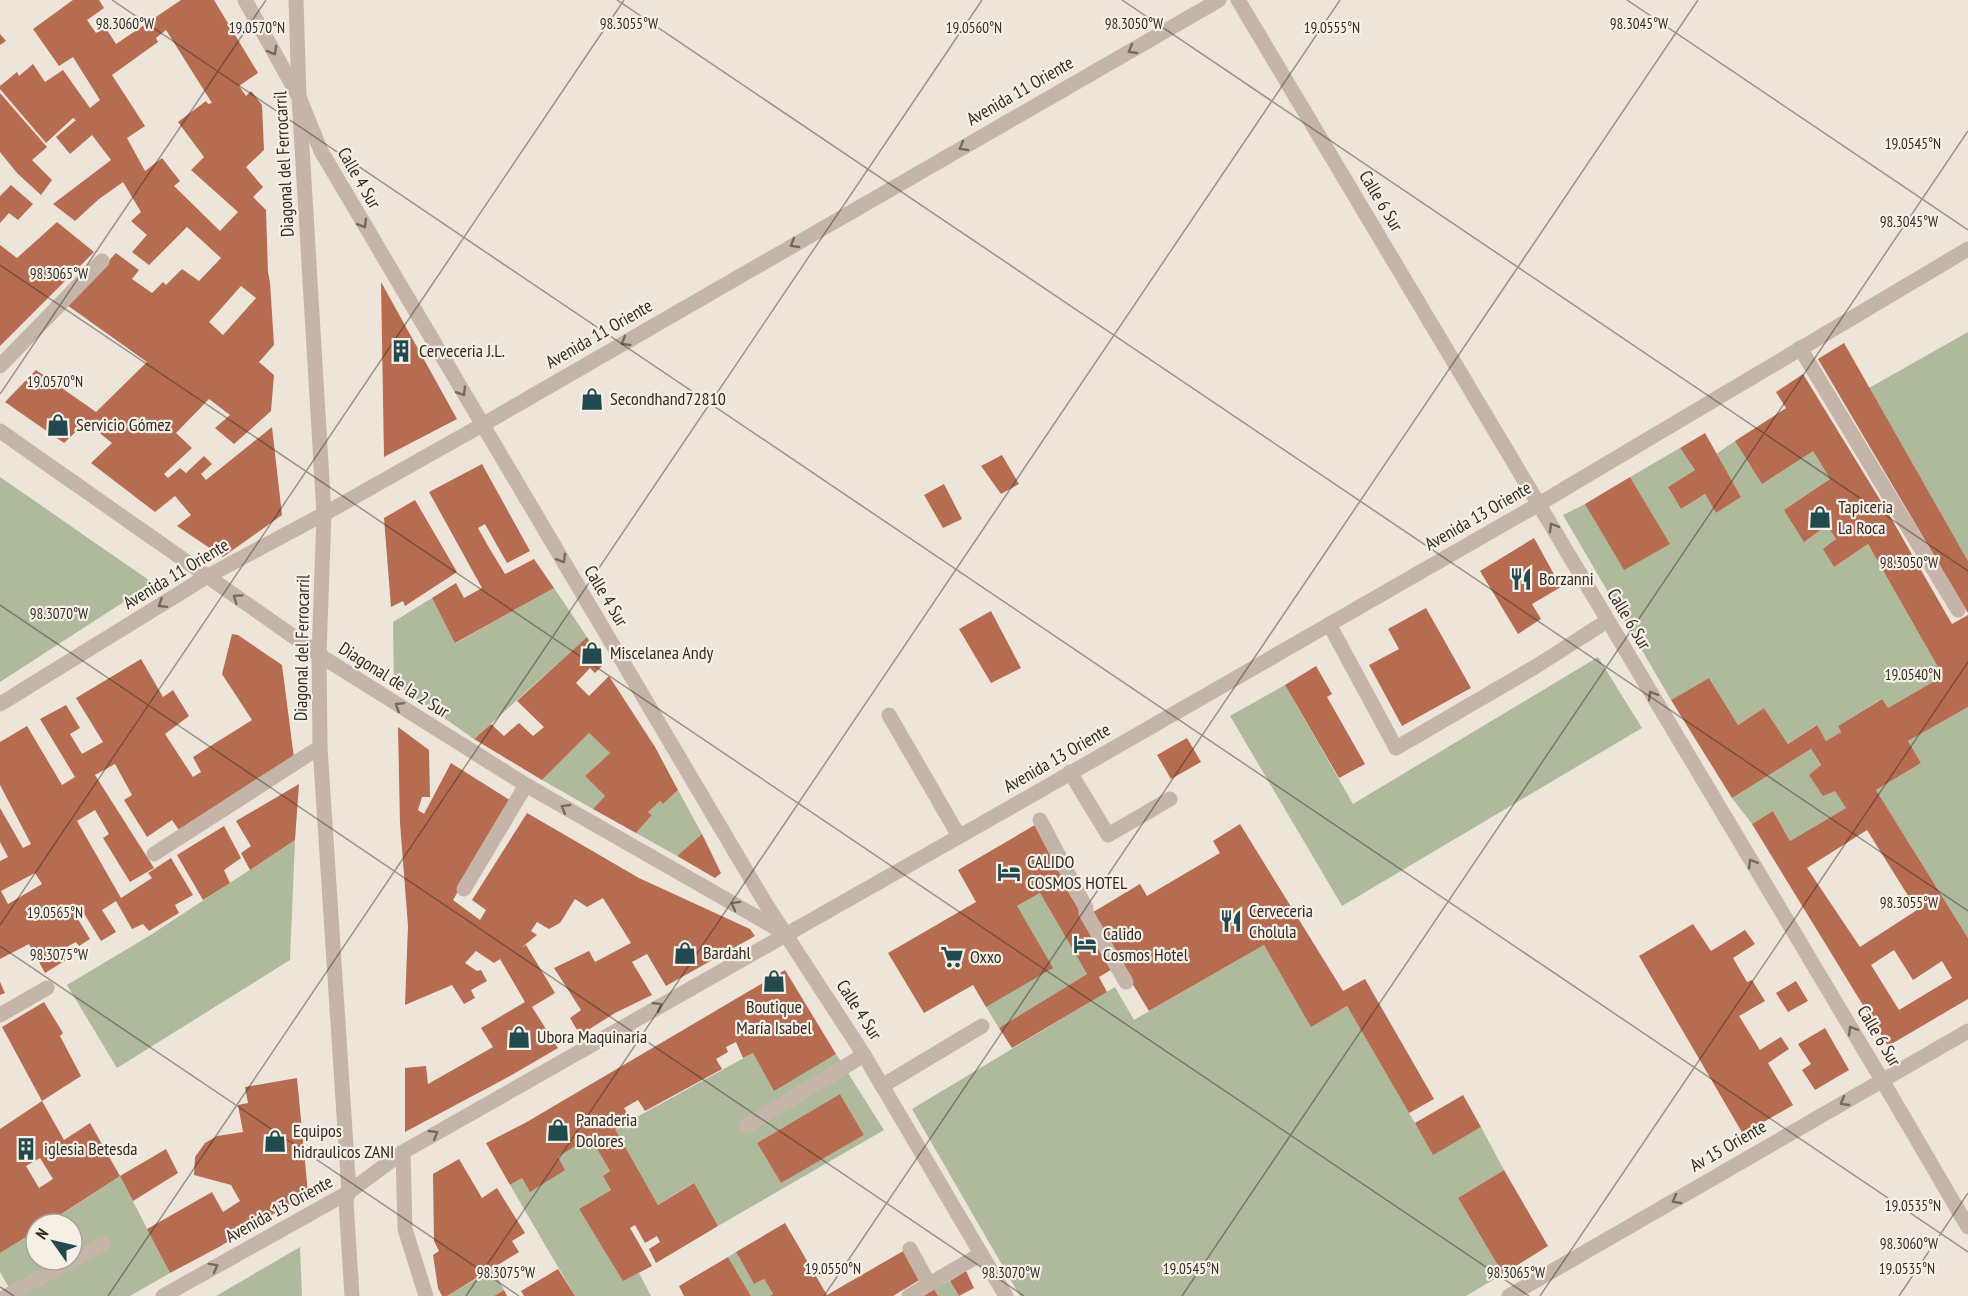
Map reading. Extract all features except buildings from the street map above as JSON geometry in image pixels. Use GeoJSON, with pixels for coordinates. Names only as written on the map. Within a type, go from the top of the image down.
{"type":"FeatureCollection","features":[{"type":"Feature","properties":{"kind":"street","name":"Calle 4 Sur"},"geometry":{"type":"LineString","coordinates":[[245,0],[299,97],[321,152],[752,880],[864,1055],[1006,1296]]}},
{"type":"Feature","properties":{"kind":"street","name":"Diagonal del Ferrocarril"},"geometry":{"type":"LineString","coordinates":[[296,0],[299,97],[324,514],[319,655],[320,747],[349,1192],[346,1202],[352,1296]]}},
{"type":"Feature","properties":{"kind":"street","name":"Avenida 11 Oriente"},"geometry":{"type":"LineString","coordinates":[[0,704],[206,577],[482,425],[1219,0]]}},
{"type":"Feature","properties":{"kind":"street","name":"Calle 6 Sur"},"geometry":{"type":"LineString","coordinates":[[1238,0],[1968,1227]]}},
{"type":"Feature","properties":{"kind":"street","name":"Avenida 13 Oriente"},"geometry":{"type":"LineString","coordinates":[[163,1296],[349,1192],[404,1152],[1539,504],[1968,249]]}},
{"type":"Feature","properties":{"kind":"street"},"geometry":{"type":"LineString","coordinates":[[0,366],[102,261]]}},
{"type":"Feature","properties":{"kind":"street"},"geometry":{"type":"LineString","coordinates":[[1800,348],[1958,610]]}},
{"type":"Feature","properties":{"kind":"street","name":"Diagonal de la 2 Sur"},"geometry":{"type":"LineString","coordinates":[[0,431],[319,655],[526,785],[786,934]]}},
{"type":"Feature","properties":{"kind":"street"},"geometry":{"type":"LineString","coordinates":[[1329,624],[1396,748],[1535,667],[1607,621]]}},
{"type":"Feature","properties":{"kind":"street"},"geometry":{"type":"LineString","coordinates":[[889,716],[959,836]]}},
{"type":"Feature","properties":{"kind":"street"},"geometry":{"type":"LineString","coordinates":[[154,854],[320,747]]}},
{"type":"Feature","properties":{"kind":"street"},"geometry":{"type":"LineString","coordinates":[[1070,772],[1108,835],[1170,798]]}},
{"type":"Feature","properties":{"kind":"street"},"geometry":{"type":"LineString","coordinates":[[464,889],[526,785]]}},
{"type":"Feature","properties":{"kind":"street"},"geometry":{"type":"LineString","coordinates":[[1040,820],[1086,908],[1086,914],[1126,982]]}},
{"type":"Feature","properties":{"kind":"street"},"geometry":{"type":"LineString","coordinates":[[0,1014],[47,988]]}},
{"type":"Feature","properties":{"kind":"street"},"geometry":{"type":"LineString","coordinates":[[882,1086],[982,1026]]}},
{"type":"Feature","properties":{"kind":"street","name":"Av 15 Oriente"},"geometry":{"type":"LineString","coordinates":[[1509,1296],[1968,1031]]}},
{"type":"Feature","properties":{"kind":"street"},"geometry":{"type":"LineString","coordinates":[[746,1125],[864,1055]]}},
{"type":"Feature","properties":{"kind":"street"},"geometry":{"type":"LineString","coordinates":[[404,1152],[405,1229],[426,1296]]}},
{"type":"Feature","properties":{"kind":"street"},"geometry":{"type":"LineString","coordinates":[[6,1296],[103,1244]]}},
{"type":"Feature","properties":{"kind":"street"},"geometry":{"type":"LineString","coordinates":[[910,1249],[929,1284]]}},
{"type":"Feature","properties":{"kind":"street"},"geometry":{"type":"LineString","coordinates":[[909,1296],[981,1254]]}},
{"type":"Feature","properties":{"kind":"green space"},"geometry":{"type":"Polygon","coordinates":[[[1968,332],[1968,561],[1869,388],[1968,332]]]}},
{"type":"Feature","properties":{"kind":"green space"},"geometry":{"type":"Polygon","coordinates":[[[1735,441],[1813,451],[1830,479],[1784,510],[1827,525],[1836,539],[1824,550],[1834,567],[1868,544],[1943,676],[1888,708],[1881,699],[1838,726],[1841,732],[1826,741],[1816,725],[1788,744],[1764,708],[1738,725],[1709,678],[1671,700],[1563,515],[1585,504],[1669,544],[1630,477],[1680,448],[1695,470],[1668,487],[1681,509],[1705,494],[1716,513],[1741,497],[1716,454],[1735,441]]]}},
{"type":"Feature","properties":{"kind":"green space"},"geometry":{"type":"Polygon","coordinates":[[[0,477],[153,583],[0,682],[0,477]]]}},
{"type":"Feature","properties":{"kind":"green space"},"geometry":{"type":"Polygon","coordinates":[[[554,588],[587,637],[474,739],[394,683],[393,622],[432,598],[456,643],[554,588]]]}},
{"type":"Feature","properties":{"kind":"green space"},"geometry":{"type":"Polygon","coordinates":[[[1598,657],[1642,728],[1342,906],[1230,716],[1285,685],[1353,804],[1598,657]]]}},
{"type":"Feature","properties":{"kind":"green space"},"geometry":{"type":"Polygon","coordinates":[[[1968,707],[1968,938],[1876,790],[1921,763],[1908,741],[1968,707]]]}},
{"type":"Feature","properties":{"kind":"green space"},"geometry":{"type":"Polygon","coordinates":[[[589,733],[610,753],[585,776],[605,796],[593,809],[542,780],[589,733]]]}},
{"type":"Feature","properties":{"kind":"green space"},"geometry":{"type":"Polygon","coordinates":[[[1811,749],[1846,808],[1790,841],[1773,811],[1752,824],[1732,798],[1811,749]]]}},
{"type":"Feature","properties":{"kind":"green space"},"geometry":{"type":"Polygon","coordinates":[[[678,790],[702,834],[677,856],[636,833],[652,815],[648,812],[660,801],[663,804],[678,790]]]}},
{"type":"Feature","properties":{"kind":"green space"},"geometry":{"type":"Polygon","coordinates":[[[295,840],[290,960],[117,1068],[67,985],[149,936],[295,840]]]}},
{"type":"Feature","properties":{"kind":"green space"},"geometry":{"type":"Polygon","coordinates":[[[1040,893],[1087,974],[999,1028],[986,1007],[1017,906],[1040,893]]]}},
{"type":"Feature","properties":{"kind":"green space"},"geometry":{"type":"Polygon","coordinates":[[[1264,945],[1311,1026],[1347,1006],[1433,1154],[1481,1127],[1504,1170],[1458,1198],[1503,1274],[1466,1296],[1020,1296],[912,1109],[1115,987],[1134,1020],[1264,945]]]}},
{"type":"Feature","properties":{"kind":"green space"},"geometry":{"type":"Polygon","coordinates":[[[753,1053],[774,1090],[836,1054],[884,1130],[718,1226],[693,1183],[658,1205],[615,1129],[753,1053]],[[840,1094],[757,1143],[781,1183],[864,1135],[840,1094]]]}},
{"type":"Feature","properties":{"kind":"green space"},"geometry":{"type":"Polygon","coordinates":[[[590,1137],[610,1171],[603,1176],[611,1190],[579,1209],[623,1280],[639,1273],[651,1296],[575,1296],[510,1185],[522,1178],[530,1191],[558,1157],[590,1137]]]}},
{"type":"Feature","properties":{"kind":"green space"},"geometry":{"type":"Polygon","coordinates":[[[120,1176],[170,1273],[130,1296],[14,1296],[0,1272],[0,1253],[24,1238],[24,1272],[84,1272],[84,1212],[65,1212],[120,1176]]]}},
{"type":"Feature","properties":{"kind":"green space"},"geometry":{"type":"Polygon","coordinates":[[[300,1247],[302,1296],[216,1296],[300,1247]]]}},
{"type":"Feature","properties":{"kind":"green space"},"geometry":{"type":"Polygon","coordinates":[[[736,1252],[754,1284],[764,1279],[773,1294],[751,1296],[728,1257],[736,1252]]]}},
{"type":"Feature","properties":{"kind":"green space"},"geometry":{"type":"Polygon","coordinates":[[[493,1269],[504,1290],[494,1296],[447,1296],[493,1269]]]}},
{"type":"Feature","properties":{"kind":"green space"},"geometry":{"type":"Polygon","coordinates":[[[950,1281],[959,1296],[938,1296],[934,1289],[950,1281]]]}},
{"type":"Feature","properties":{"kind":"place","name":"Cerveceria J.L."},"geometry":{"type":"Point","coordinates":[401,351]}},
{"type":"Feature","properties":{"kind":"place","name":"Secondhand72810"},"geometry":{"type":"Point","coordinates":[592,399]}},
{"type":"Feature","properties":{"kind":"place","name":"Servicio Gómez"},"geometry":{"type":"Point","coordinates":[58,425]}},
{"type":"Feature","properties":{"kind":"place","name":"Tapiceria La Roca"},"geometry":{"type":"Point","coordinates":[1820,517]}},
{"type":"Feature","properties":{"kind":"place","name":"Borzanni"},"geometry":{"type":"Point","coordinates":[1521,579]}},
{"type":"Feature","properties":{"kind":"place","name":"Miscelanea Andy"},"geometry":{"type":"Point","coordinates":[592,653]}},
{"type":"Feature","properties":{"kind":"place","name":"CALIDO COSMOS HOTEL"},"geometry":{"type":"Point","coordinates":[1009,872]}},
{"type":"Feature","properties":{"kind":"place","name":"Cerveceria Cholula"},"geometry":{"type":"Point","coordinates":[1231,921]}},
{"type":"Feature","properties":{"kind":"place","name":"Calido Cosmos Hotel"},"geometry":{"type":"Point","coordinates":[1085,944]}},
{"type":"Feature","properties":{"kind":"place","name":"Bardahl"},"geometry":{"type":"Point","coordinates":[685,953]}},
{"type":"Feature","properties":{"kind":"place","name":"Oxxo"},"geometry":{"type":"Point","coordinates":[952,957]}},
{"type":"Feature","properties":{"kind":"place","name":"Boutique María Isabel"},"geometry":{"type":"Point","coordinates":[774,981]}},
{"type":"Feature","properties":{"kind":"place","name":"Ubora Maquinaria"},"geometry":{"type":"Point","coordinates":[519,1037]}},
{"type":"Feature","properties":{"kind":"place","name":"Panaderia Dolores"},"geometry":{"type":"Point","coordinates":[558,1130]}},
{"type":"Feature","properties":{"kind":"place","name":"Equipos hidraulicos ZANI"},"geometry":{"type":"Point","coordinates":[275,1141]}},
{"type":"Feature","properties":{"kind":"place","name":"iglesia Betesda"},"geometry":{"type":"Point","coordinates":[26,1149]}}]}
